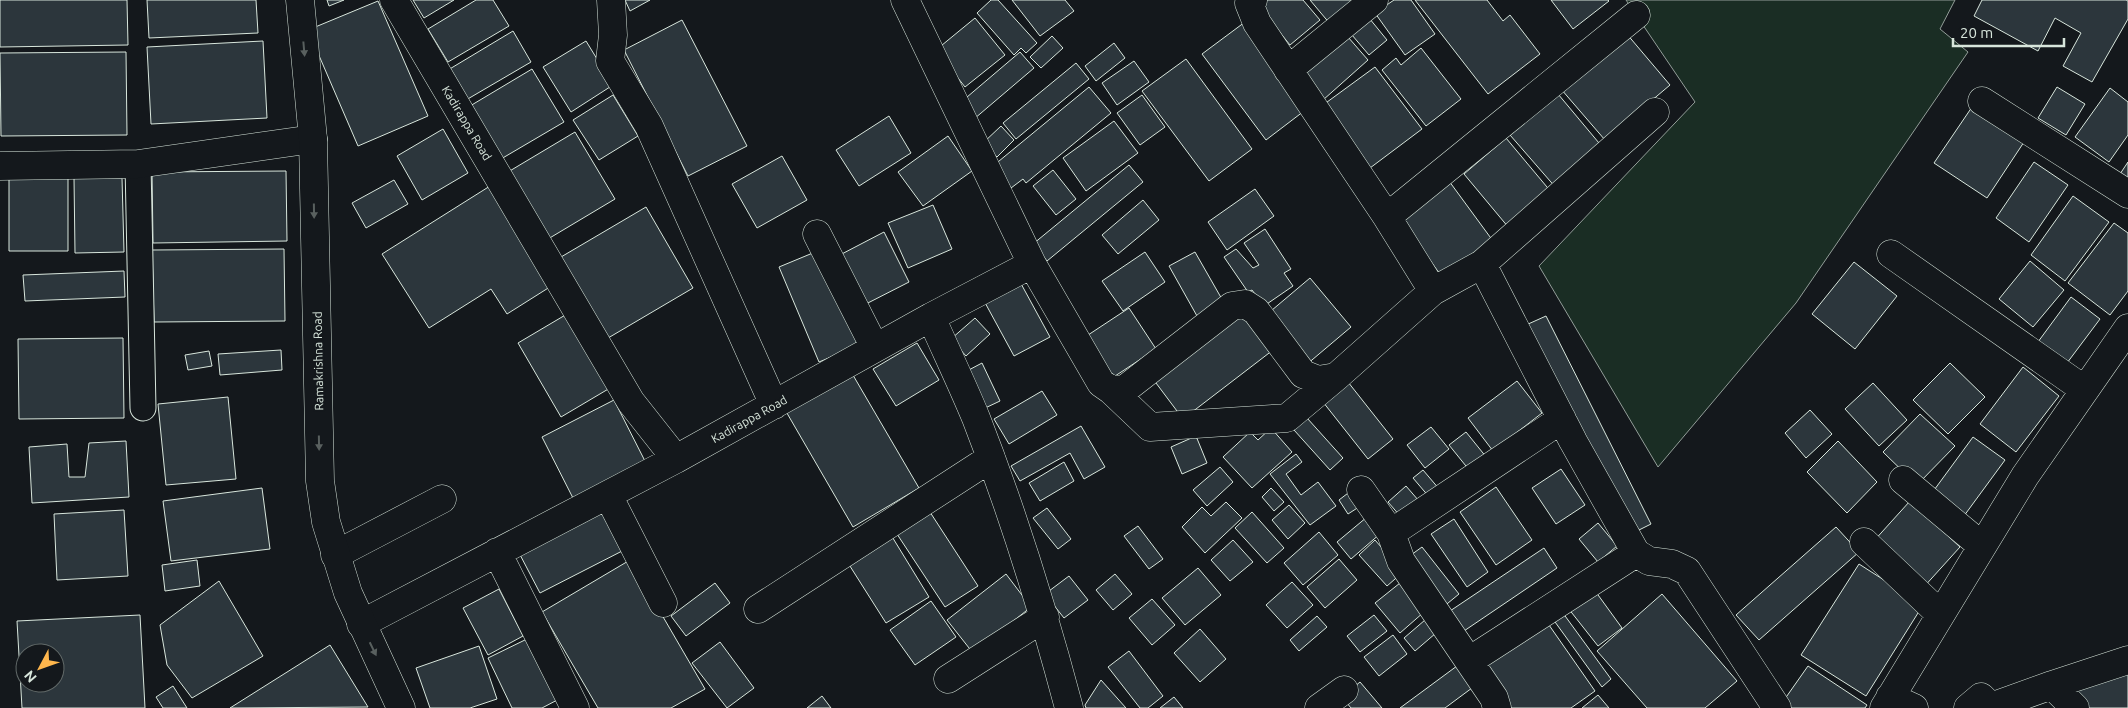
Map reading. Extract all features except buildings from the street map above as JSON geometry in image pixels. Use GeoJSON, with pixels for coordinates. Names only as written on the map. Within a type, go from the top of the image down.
{"type":"FeatureCollection","features":[{"type":"Feature","properties":{"kind":"street","name":"Ramakrishna Road"},"geometry":{"type":"LineString","coordinates":[[300,0],[312,139],[320,481],[326,522],[335,555],[361,624],[401,708]]}},
{"type":"Feature","properties":{"kind":"street","name":"Kadirappa Road"},"geometry":{"type":"LineString","coordinates":[[394,0],[631,402],[676,459],[931,317],[1032,264]]}},
{"type":"Feature","properties":{"kind":"street"},"geometry":{"type":"LineString","coordinates":[[611,0],[612,35],[610,61],[650,126],[774,405]]}},
{"type":"Feature","properties":{"kind":"street"},"geometry":{"type":"LineString","coordinates":[[905,0],[1032,264],[1101,383],[1112,390],[1150,426],[1287,418],[1433,291],[1482,264],[1655,112]]}},
{"type":"Feature","properties":{"kind":"street"},"geometry":{"type":"LineString","coordinates":[[1252,0],[1249,3],[1257,23],[1387,217],[1433,291]]}},
{"type":"Feature","properties":{"kind":"street"},"geometry":{"type":"LineString","coordinates":[[1288,70],[1374,0]]}},
{"type":"Feature","properties":{"kind":"street"},"geometry":{"type":"LineString","coordinates":[[1387,217],[1636,15]]}},
{"type":"Feature","properties":{"kind":"street"},"geometry":{"type":"LineString","coordinates":[[1982,101],[2128,194]]}},
{"type":"Feature","properties":{"kind":"street"},"geometry":{"type":"LineString","coordinates":[[0,166],[138,164],[312,139]]}},
{"type":"Feature","properties":{"kind":"street"},"geometry":{"type":"LineString","coordinates":[[138,164],[144,408]]}},
{"type":"Feature","properties":{"kind":"street"},"geometry":{"type":"LineString","coordinates":[[817,234],[876,348]]}},
{"type":"Feature","properties":{"kind":"street"},"geometry":{"type":"LineString","coordinates":[[1891,254],[2085,390]]}},
{"type":"Feature","properties":{"kind":"street"},"geometry":{"type":"LineString","coordinates":[[1482,264],[1562,419],[1636,553],[1648,561],[1672,564],[1687,571],[1777,708]]}},
{"type":"Feature","properties":{"kind":"street"},"geometry":{"type":"LineString","coordinates":[[1112,390],[1126,389],[1232,306],[1245,304],[1256,310],[1303,374],[1318,380],[1336,377]]}},
{"type":"Feature","properties":{"kind":"street"},"geometry":{"type":"LineString","coordinates":[[931,317],[976,417],[1045,617],[1070,708]]}},
{"type":"Feature","properties":{"kind":"street"},"geometry":{"type":"LineString","coordinates":[[1896,704],[1940,614],[2024,476],[2128,328]]}},
{"type":"Feature","properties":{"kind":"street"},"geometry":{"type":"LineString","coordinates":[[1391,533],[1562,419]]}},
{"type":"Feature","properties":{"kind":"street"},"geometry":{"type":"LineString","coordinates":[[758,609],[990,458]]}},
{"type":"Feature","properties":{"kind":"street"},"geometry":{"type":"LineString","coordinates":[[361,624],[676,459]]}},
{"type":"Feature","properties":{"kind":"street"},"geometry":{"type":"LineString","coordinates":[[1903,480],[1982,546]]}},
{"type":"Feature","properties":{"kind":"street"},"geometry":{"type":"LineString","coordinates":[[1361,490],[1391,533],[1401,560],[1469,660],[1490,705]]}},
{"type":"Feature","properties":{"kind":"street"},"geometry":{"type":"LineString","coordinates":[[608,495],[663,603]]}},
{"type":"Feature","properties":{"kind":"street"},"geometry":{"type":"LineString","coordinates":[[335,555],[442,499]]}},
{"type":"Feature","properties":{"kind":"street"},"geometry":{"type":"LineString","coordinates":[[1864,542],[1940,614]]}},
{"type":"Feature","properties":{"kind":"street"},"geometry":{"type":"LineString","coordinates":[[497,552],[575,708]]}},
{"type":"Feature","properties":{"kind":"street"},"geometry":{"type":"LineString","coordinates":[[1469,660],[1636,553]]}},
{"type":"Feature","properties":{"kind":"street"},"geometry":{"type":"LineString","coordinates":[[948,679],[1045,617]]}},
{"type":"Feature","properties":{"kind":"street"},"geometry":{"type":"LineString","coordinates":[[1968,708],[1980,697],[1991,708],[2052,685],[2128,660]]}},
{"type":"Feature","properties":{"kind":"street"},"geometry":{"type":"LineString","coordinates":[[2052,685],[2075,708]]}},
{"type":"Feature","properties":{"kind":"street"},"geometry":{"type":"LineString","coordinates":[[1319,708],[1344,690]]}},
{"type":"Feature","properties":{"kind":"green space"},"geometry":{"type":"Polygon","coordinates":[[[1626,0],[1955,0],[1940,29],[1968,52],[1796,303],[1658,467],[1539,266],[1695,102],[1626,0]]]}}]}
